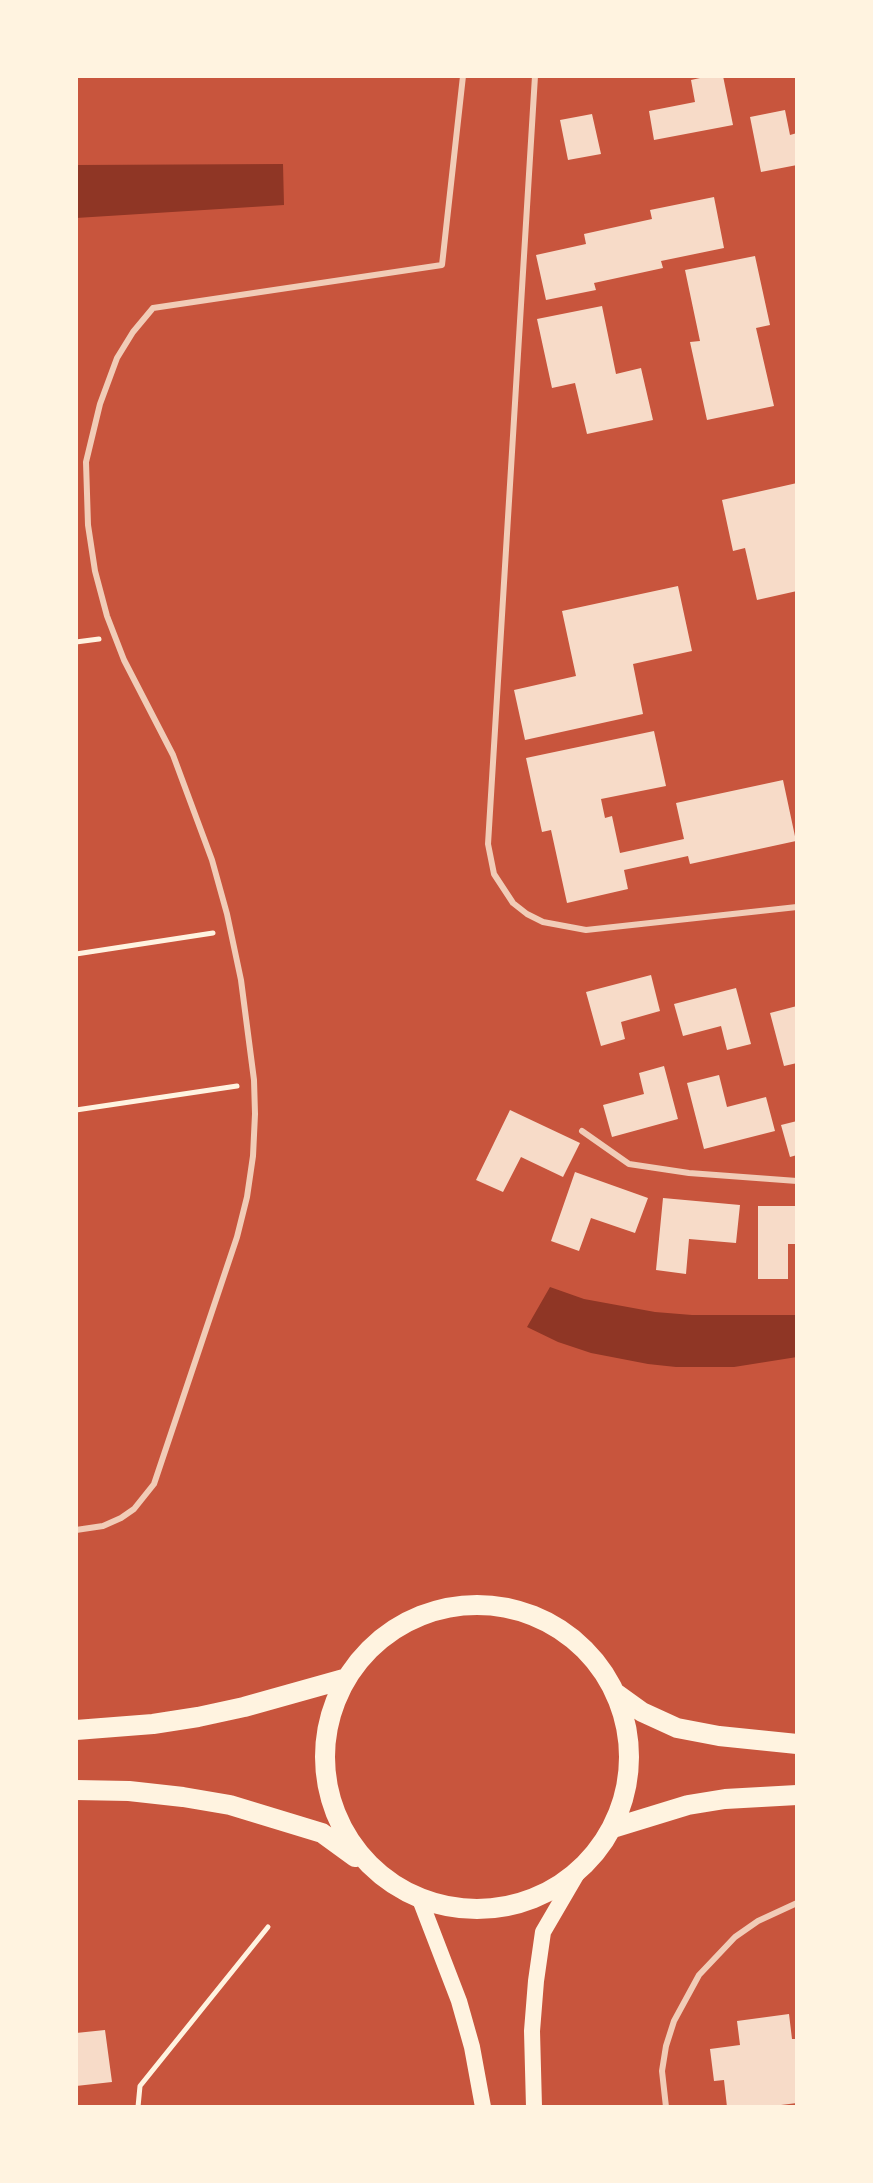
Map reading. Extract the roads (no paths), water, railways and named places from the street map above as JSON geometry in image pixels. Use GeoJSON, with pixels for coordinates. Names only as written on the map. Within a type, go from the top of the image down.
{"type":"FeatureCollection","features":[{"type":"Feature","properties":{"kind":"main road"},"geometry":{"type":"LineString","coordinates":[[76,1790],[129,1791],[230,1805],[322,1833],[394,1884],[446,1906],[474,1909],[502,1907],[529,1900],[555,1888],[578,1872],[597,1852],[613,1828],[624,1803],[630,1775],[631,1747],[626,1720],[617,1694],[585,1648],[539,1617],[484,1604],[456,1606],[428,1613],[401,1625],[378,1641],[344,1679],[331,1712],[325,1768],[329,1795],[339,1822],[353,1846],[373,1869]]}},
{"type":"Feature","properties":{"kind":"main road"},"geometry":{"type":"LineString","coordinates":[[76,1730],[198,1717],[344,1679]]}},
{"type":"Feature","properties":{"kind":"main road"},"geometry":{"type":"LineString","coordinates":[[617,1694],[642,1712],[677,1728],[797,1744]]}},
{"type":"Feature","properties":{"kind":"main road"},"geometry":{"type":"LineString","coordinates":[[613,1828],[688,1805],[725,1799],[797,1795]]}},
{"type":"Feature","properties":{"kind":"main road"},"geometry":{"type":"LineString","coordinates":[[534,2107],[532,2031],[543,1932],[578,1872]]}},
{"type":"Feature","properties":{"kind":"main road"},"geometry":{"type":"LineString","coordinates":[[419,1897],[459,2001],[472,2047],[483,2107]]}},
{"type":"Feature","properties":{"kind":"lane"},"geometry":{"type":"LineString","coordinates":[[76,1530],[103,1526],[121,1518],[134,1509],[154,1484],[237,1237],[253,1156],[254,1084],[241,980],[212,860],[173,755],[124,660],[107,616],[95,571],[88,525],[86,462],[100,404],[117,358],[153,308],[442,265],[463,76]]}},
{"type":"Feature","properties":{"kind":"lane"},"geometry":{"type":"LineString","coordinates":[[535,76],[488,844],[494,874],[513,903],[527,914],[543,922],[586,930],[797,907]]}},
{"type":"Feature","properties":{"kind":"lane"},"geometry":{"type":"LineString","coordinates":[[76,463],[86,462]]}},
{"type":"Feature","properties":{"kind":"lane"},"geometry":{"type":"LineString","coordinates":[[582,1131],[629,1164],[689,1173],[797,1181]]}},
{"type":"Feature","properties":{"kind":"lane"},"geometry":{"type":"LineString","coordinates":[[666,2107],[662,2071],[666,2046],[679,2009],[699,1975],[735,1937],[758,1921],[797,1903]]}}]}
